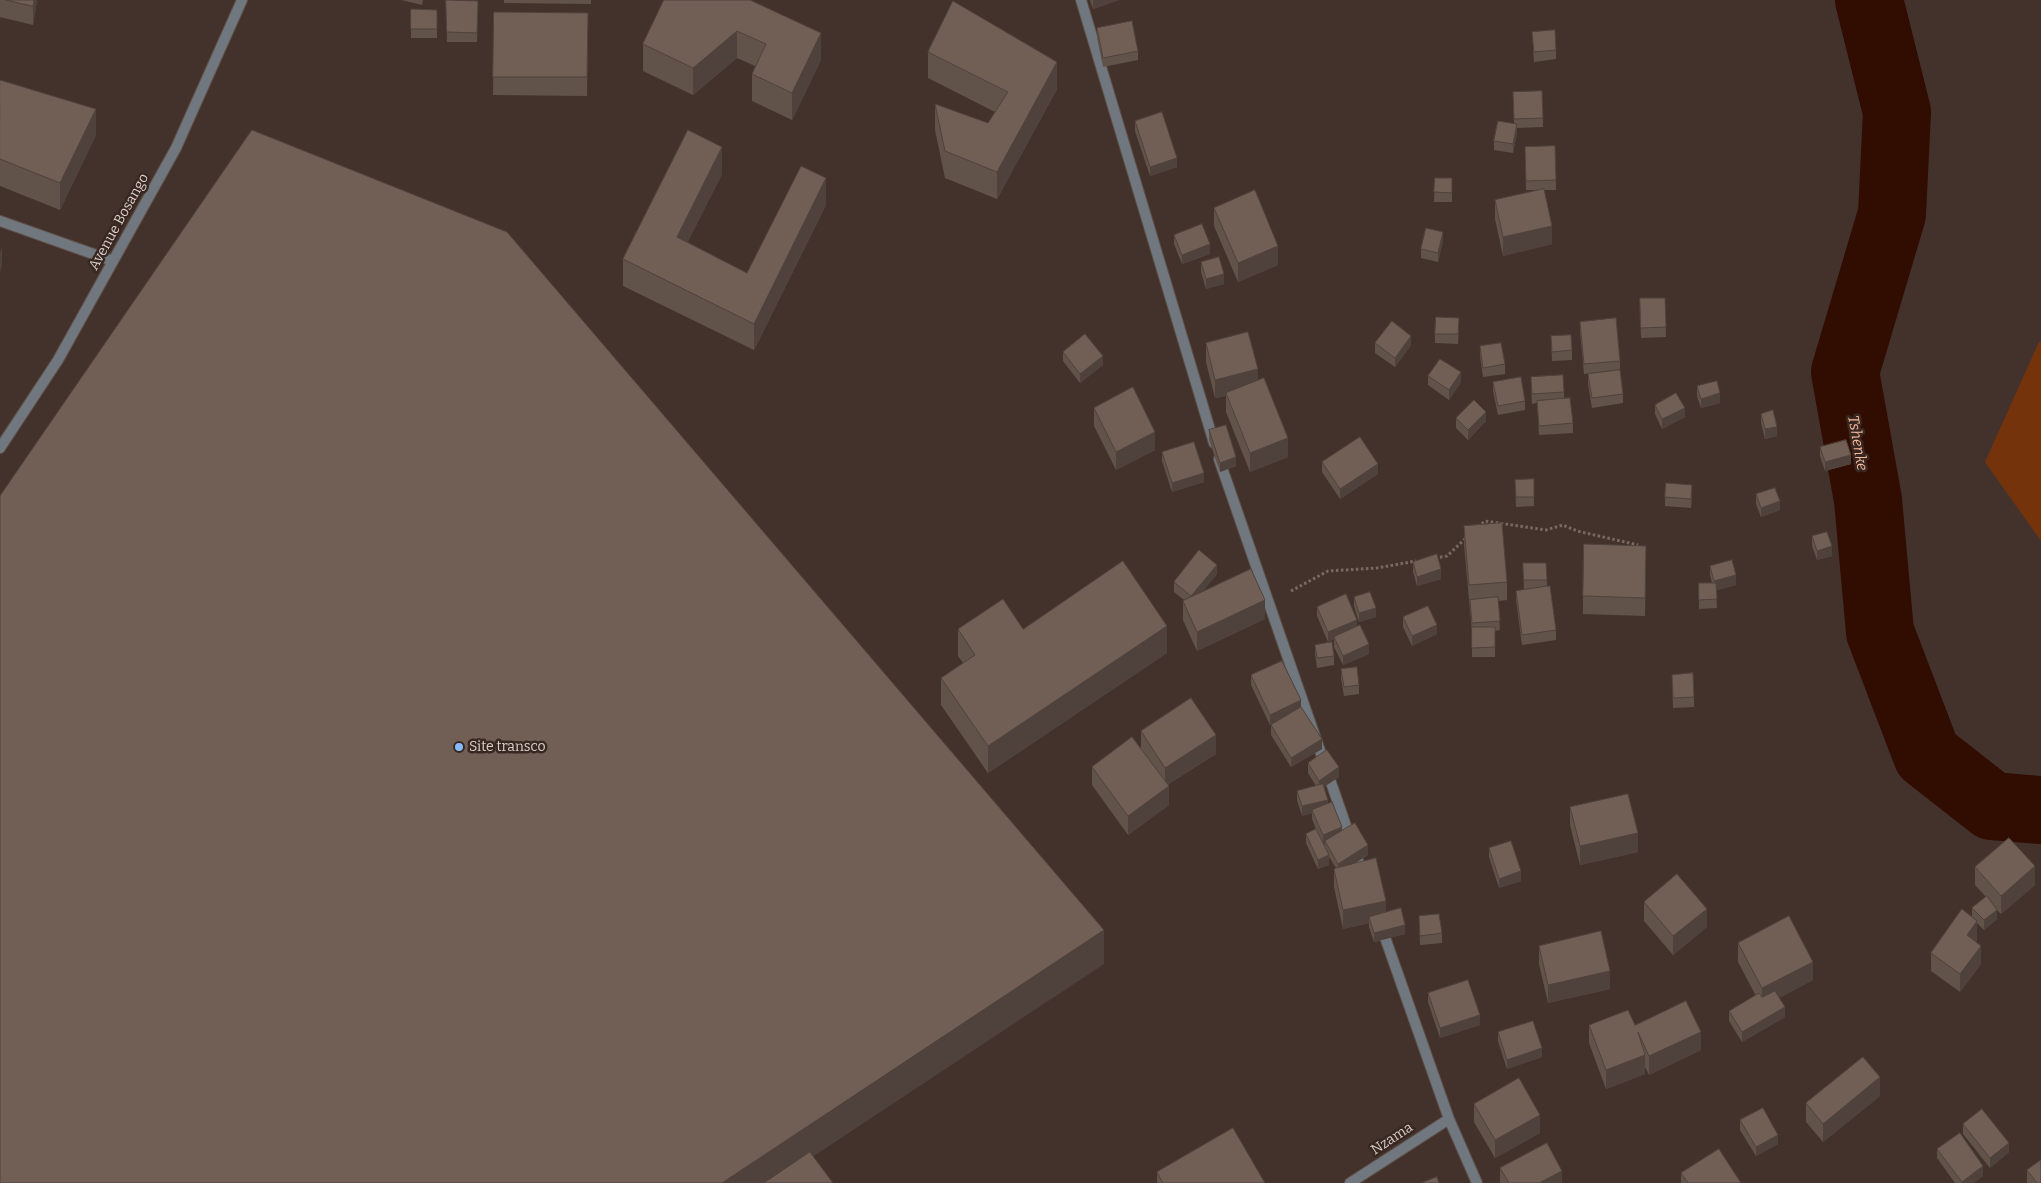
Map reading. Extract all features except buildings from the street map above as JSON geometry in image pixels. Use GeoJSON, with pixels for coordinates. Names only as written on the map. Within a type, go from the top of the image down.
{"type":"FeatureCollection","features":[{"type":"Feature","properties":{"kind":"street","name":"Avenue Bosango"},"geometry":{"type":"LineString","coordinates":[[0,448],[58,360],[176,148],[242,0]]}},
{"type":"Feature","properties":{"kind":"street"},"geometry":{"type":"LineString","coordinates":[[1081,0],[1228,490],[1366,884]]}},
{"type":"Feature","properties":{"kind":"street"},"geometry":{"type":"LineString","coordinates":[[0,220],[113,261]]}},
{"type":"Feature","properties":{"kind":"street"},"geometry":{"type":"LineString","coordinates":[[1376,912],[1449,1119],[1477,1183]]}},
{"type":"Feature","properties":{"kind":"street","name":"Nzama"},"geometry":{"type":"LineString","coordinates":[[1350,1183],[1449,1119]]}},
{"type":"Feature","properties":{"kind":"path"},"geometry":{"type":"LineString","coordinates":[[1430,559],[1447,556],[1485,521],[1546,530],[1563,525],[1577,531],[1638,545]]}},
{"type":"Feature","properties":{"kind":"path"},"geometry":{"type":"LineString","coordinates":[[1268,603],[1328,571],[1377,568],[1421,561]]}},
{"type":"Feature","properties":{"kind":"shaded area"},"geometry":{"type":"Polygon","coordinates":[[[2039,342],[2041,342],[2041,541],[1985,462],[2039,342]]]}},
{"type":"Feature","properties":{"kind":"waterway","name":"Tshenke"},"geometry":{"type":"LineString","coordinates":[[1869,0],[1897,112],[1892,214],[1845,372],[1868,500],[1880,632],[1927,755],[1992,806],[2041,810]]}},
{"type":"Feature","properties":{"kind":"place","name":"Site transco"},"geometry":{"type":"Point","coordinates":[459,747]}}]}
